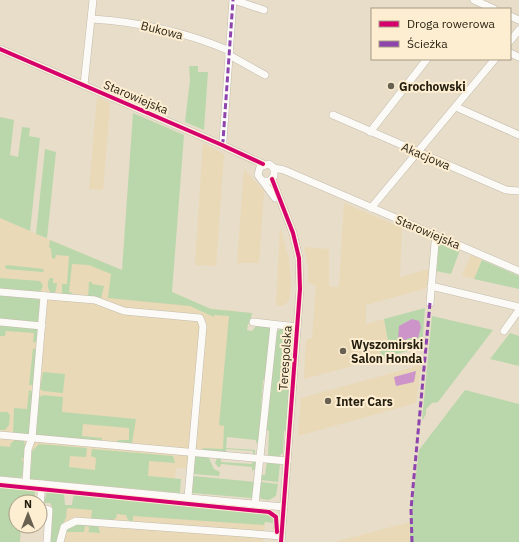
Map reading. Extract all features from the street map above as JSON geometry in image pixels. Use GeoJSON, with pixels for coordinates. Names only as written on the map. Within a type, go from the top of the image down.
{"type":"FeatureCollection","features":[{"type":"Feature","properties":{"kind":"street"},"geometry":{"type":"LineString","coordinates":[[84,86],[93,0]]}},
{"type":"Feature","properties":{"kind":"street"},"geometry":{"type":"LineString","coordinates":[[222,145],[224,141],[229,53],[234,0],[264,10]]}},
{"type":"Feature","properties":{"kind":"street"},"geometry":{"type":"LineString","coordinates":[[474,0],[492,8]]}},
{"type":"Feature","properties":{"kind":"street","name":"Bukowa"},"geometry":{"type":"LineString","coordinates":[[92,19],[146,25],[198,38],[229,53],[265,75]]}},
{"type":"Feature","properties":{"kind":"street"},"geometry":{"type":"LineString","coordinates":[[511,40],[519,30]]}},
{"type":"Feature","properties":{"kind":"street","name":"Starowiejska"},"geometry":{"type":"LineString","coordinates":[[0,49],[263,164]]}},
{"type":"Feature","properties":{"kind":"street"},"geometry":{"type":"LineString","coordinates":[[370,132],[427,60]]}},
{"type":"Feature","properties":{"kind":"street"},"geometry":{"type":"LineString","coordinates":[[371,208],[419,153],[494,60]]}},
{"type":"Feature","properties":{"kind":"street"},"geometry":{"type":"LineString","coordinates":[[456,107],[519,135]]}},
{"type":"Feature","properties":{"kind":"street","name":"Akacjowa"},"geometry":{"type":"LineString","coordinates":[[333,115],[506,190],[519,192]]}},
{"type":"Feature","properties":{"kind":"street","name":"Starowiejska"},"geometry":{"type":"LineString","coordinates":[[236,152],[257,172]]}},
{"type":"Feature","properties":{"kind":"street"},"geometry":{"type":"LineString","coordinates":[[263,164],[269,164],[274,168],[273,178],[263,181],[258,177],[257,172],[263,164]]}},
{"type":"Feature","properties":{"kind":"street","name":"Starowiejska"},"geometry":{"type":"LineString","coordinates":[[274,168],[519,271]]}},
{"type":"Feature","properties":{"kind":"street","name":"Starowiejska"},"geometry":{"type":"LineString","coordinates":[[273,178],[282,174],[293,175]]}},
{"type":"Feature","properties":{"kind":"street","name":"Terespolska"},"geometry":{"type":"LineString","coordinates":[[273,178],[281,206],[293,233],[298,258],[300,289],[282,539]]}},
{"type":"Feature","properties":{"kind":"street","name":"Terespolska"},"geometry":{"type":"LineString","coordinates":[[263,181],[281,206]]}},
{"type":"Feature","properties":{"kind":"street"},"geometry":{"type":"LineString","coordinates":[[430,303],[435,243],[438,236]]}},
{"type":"Feature","properties":{"kind":"street"},"geometry":{"type":"LineString","coordinates":[[431,286],[519,307]]}},
{"type":"Feature","properties":{"kind":"street"},"geometry":{"type":"LineString","coordinates":[[0,292],[95,300],[124,311],[200,318],[202,326],[188,498]]}},
{"type":"Feature","properties":{"kind":"street"},"geometry":{"type":"LineString","coordinates":[[26,483],[28,448],[32,438],[44,296]]}},
{"type":"Feature","properties":{"kind":"street"},"geometry":{"type":"LineString","coordinates":[[504,331],[519,310]]}},
{"type":"Feature","properties":{"kind":"street"},"geometry":{"type":"LineString","coordinates":[[0,322],[42,326]]}},
{"type":"Feature","properties":{"kind":"street"},"geometry":{"type":"LineString","coordinates":[[253,322],[297,327]]}},
{"type":"Feature","properties":{"kind":"street"},"geometry":{"type":"LineString","coordinates":[[255,504],[262,458],[264,416],[274,325]]}},
{"type":"Feature","properties":{"kind":"street"},"geometry":{"type":"LineString","coordinates":[[0,435],[287,461]]}},
{"type":"Feature","properties":{"kind":"street"},"geometry":{"type":"LineString","coordinates":[[0,480],[284,507]]}},
{"type":"Feature","properties":{"kind":"street"},"geometry":{"type":"LineString","coordinates":[[41,494],[42,484]]}},
{"type":"Feature","properties":{"kind":"street"},"geometry":{"type":"LineString","coordinates":[[48,510],[48,526]]}},
{"type":"Feature","properties":{"kind":"street"},"geometry":{"type":"LineString","coordinates":[[60,542],[64,527],[76,521],[248,534],[282,539]]}},
{"type":"Feature","properties":{"kind":"street"},"geometry":{"type":"LineString","coordinates":[[248,534],[248,542]]}},
{"type":"Feature","properties":{"kind":"shaded area"},"geometry":{"type":"Polygon","coordinates":[[[97,97],[110,103],[103,190],[89,189],[97,97]]]}},
{"type":"Feature","properties":{"kind":"shaded area"},"geometry":{"type":"Polygon","coordinates":[[[203,143],[224,154],[216,266],[195,265],[203,143]]]}},
{"type":"Feature","properties":{"kind":"shaded area"},"geometry":{"type":"Polygon","coordinates":[[[244,169],[264,191],[259,263],[237,263],[244,169]]]}},
{"type":"Feature","properties":{"kind":"shaded area"},"geometry":{"type":"Polygon","coordinates":[[[344,203],[402,228],[400,277],[429,269],[427,288],[366,305],[366,324],[384,319],[388,341],[378,344],[382,358],[304,379],[306,340],[312,338],[316,286],[308,282],[308,267],[304,247],[329,249],[329,286],[339,287],[344,203]]]}},
{"type":"Feature","properties":{"kind":"shaded area"},"geometry":{"type":"Polygon","coordinates":[[[0,218],[211,309],[237,311],[223,450],[203,448],[201,469],[176,468],[175,480],[0,465],[0,218]]]}},
{"type":"Feature","properties":{"kind":"shaded area"},"geometry":{"type":"Polygon","coordinates":[[[280,226],[289,259],[291,285],[289,301],[283,306],[276,305],[280,226]]]}},
{"type":"Feature","properties":{"kind":"shaded area"},"geometry":{"type":"Polygon","coordinates":[[[471,255],[482,260],[474,279],[462,276],[471,255]]]}},
{"type":"Feature","properties":{"kind":"shaded area"},"geometry":{"type":"Polygon","coordinates":[[[412,319],[419,321],[421,327],[418,338],[409,338],[400,343],[398,340],[399,326],[412,319]]]}},
{"type":"Feature","properties":{"kind":"shaded area"},"geometry":{"type":"Polygon","coordinates":[[[421,365],[416,403],[298,436],[301,398],[421,365]]]}},
{"type":"Feature","properties":{"kind":"shaded area"},"geometry":{"type":"Polygon","coordinates":[[[416,371],[414,382],[396,386],[394,377],[416,371]]]}},
{"type":"Feature","properties":{"kind":"shaded area"},"geometry":{"type":"Polygon","coordinates":[[[65,505],[265,522],[263,542],[50,542],[65,505]]]}},
{"type":"Feature","properties":{"kind":"shaded area"},"geometry":{"type":"Polygon","coordinates":[[[410,522],[410,542],[334,542],[410,522]]]}},
{"type":"Feature","properties":{"kind":"green space"},"geometry":{"type":"Polygon","coordinates":[[[189,66],[198,66],[198,72],[208,72],[204,130],[185,122],[190,80],[189,66]]]}},
{"type":"Feature","properties":{"kind":"green space"},"geometry":{"type":"Polygon","coordinates":[[[133,113],[184,135],[172,292],[211,309],[252,313],[247,330],[252,331],[257,325],[272,327],[265,379],[263,381],[261,407],[263,410],[258,442],[256,443],[256,440],[227,437],[226,448],[255,450],[255,454],[253,455],[253,451],[226,449],[226,452],[203,452],[203,448],[223,449],[224,426],[219,425],[229,316],[214,315],[214,317],[190,306],[108,298],[111,274],[89,265],[72,264],[69,292],[73,293],[62,294],[62,284],[67,284],[69,256],[56,255],[55,259],[52,258],[51,249],[49,247],[50,240],[122,270],[133,113]]]}},
{"type":"Feature","properties":{"kind":"green space"},"geometry":{"type":"Polygon","coordinates":[[[0,117],[14,120],[10,155],[18,157],[22,127],[30,128],[29,136],[40,138],[30,231],[0,218],[0,117]]]}},
{"type":"Feature","properties":{"kind":"green space"},"geometry":{"type":"Polygon","coordinates":[[[45,149],[56,152],[47,238],[36,234],[45,149]]]}},
{"type":"Feature","properties":{"kind":"green space"},"geometry":{"type":"Polygon","coordinates":[[[438,242],[460,250],[451,274],[436,271],[438,242]]]}},
{"type":"Feature","properties":{"kind":"green space"},"geometry":{"type":"Polygon","coordinates":[[[482,260],[519,276],[519,289],[474,279],[482,260]]]}},
{"type":"Feature","properties":{"kind":"green space"},"geometry":{"type":"Polygon","coordinates":[[[5,266],[43,269],[44,271],[6,269],[5,266]]]}},
{"type":"Feature","properties":{"kind":"green space"},"geometry":{"type":"Polygon","coordinates":[[[0,278],[40,281],[43,286],[40,292],[0,289],[0,278]]]}},
{"type":"Feature","properties":{"kind":"green space"},"geometry":{"type":"Polygon","coordinates":[[[50,278],[53,278],[53,283],[57,283],[54,294],[48,289],[50,278]]]}},
{"type":"Feature","properties":{"kind":"green space"},"geometry":{"type":"Polygon","coordinates":[[[89,282],[104,286],[101,298],[88,297],[89,282]]]}},
{"type":"Feature","properties":{"kind":"green space"},"geometry":{"type":"Polygon","coordinates":[[[0,294],[38,298],[41,303],[40,323],[0,319],[0,294]]]}},
{"type":"Feature","properties":{"kind":"green space"},"geometry":{"type":"Polygon","coordinates":[[[425,308],[422,347],[382,358],[378,344],[388,341],[384,319],[425,308]]]}},
{"type":"Feature","properties":{"kind":"green space"},"geometry":{"type":"Polygon","coordinates":[[[432,316],[493,330],[438,402],[432,403],[426,409],[426,414],[422,421],[432,316]]]}},
{"type":"Feature","properties":{"kind":"green space"},"geometry":{"type":"Polygon","coordinates":[[[0,324],[37,328],[37,341],[33,343],[34,333],[6,331],[5,336],[0,336],[0,324]]]}},
{"type":"Feature","properties":{"kind":"green space"},"geometry":{"type":"Polygon","coordinates":[[[281,328],[291,329],[293,337],[286,430],[284,431],[283,453],[278,457],[268,455],[269,431],[266,430],[276,332],[281,328]]]}},
{"type":"Feature","properties":{"kind":"green space"},"geometry":{"type":"Polygon","coordinates":[[[510,333],[519,336],[519,366],[490,359],[510,333]]]}},
{"type":"Feature","properties":{"kind":"green space"},"geometry":{"type":"Polygon","coordinates":[[[33,348],[36,350],[37,358],[35,361],[33,385],[29,385],[33,348]]]}},
{"type":"Feature","properties":{"kind":"green space"},"geometry":{"type":"Polygon","coordinates":[[[43,372],[65,374],[63,393],[43,391],[40,389],[43,372]]]}},
{"type":"Feature","properties":{"kind":"green space"},"geometry":{"type":"Polygon","coordinates":[[[29,390],[33,392],[30,434],[13,433],[14,408],[27,409],[29,390]]]}},
{"type":"Feature","properties":{"kind":"green space"},"geometry":{"type":"Polygon","coordinates":[[[465,390],[519,404],[519,542],[410,542],[410,522],[419,450],[465,390]]]}},
{"type":"Feature","properties":{"kind":"green space"},"geometry":{"type":"Polygon","coordinates":[[[43,395],[63,397],[62,412],[136,419],[132,443],[117,443],[118,440],[129,440],[129,428],[83,424],[82,436],[102,438],[102,442],[36,435],[38,398],[43,395]]]}},
{"type":"Feature","properties":{"kind":"green space"},"geometry":{"type":"Polygon","coordinates":[[[0,412],[7,412],[10,415],[9,425],[5,430],[0,430],[0,412]]]}},
{"type":"Feature","properties":{"kind":"green space"},"geometry":{"type":"Polygon","coordinates":[[[15,440],[24,441],[25,444],[24,458],[22,458],[22,461],[24,461],[22,476],[21,478],[0,476],[0,446],[10,447],[11,443],[15,440]]]}},
{"type":"Feature","properties":{"kind":"green space"},"geometry":{"type":"Polygon","coordinates":[[[39,444],[87,448],[86,457],[70,456],[69,467],[95,470],[96,458],[91,456],[92,449],[173,456],[175,463],[149,461],[148,476],[181,479],[180,493],[30,479],[28,467],[31,467],[32,451],[39,444]]]}},
{"type":"Feature","properties":{"kind":"green space"},"geometry":{"type":"Polygon","coordinates":[[[196,455],[208,456],[214,469],[220,472],[219,476],[194,474],[192,464],[196,455]]]}},
{"type":"Feature","properties":{"kind":"green space"},"geometry":{"type":"Polygon","coordinates":[[[217,458],[221,458],[221,462],[252,464],[252,459],[257,462],[256,468],[252,471],[252,467],[221,464],[220,467],[218,467],[215,463],[217,458]]]}},
{"type":"Feature","properties":{"kind":"green space"},"geometry":{"type":"Polygon","coordinates":[[[267,461],[280,464],[278,482],[261,480],[261,475],[265,475],[267,461]]]}},
{"type":"Feature","properties":{"kind":"green space"},"geometry":{"type":"Polygon","coordinates":[[[193,476],[256,482],[252,498],[192,493],[191,484],[193,482],[193,476]]]}},
{"type":"Feature","properties":{"kind":"green space"},"geometry":{"type":"Polygon","coordinates":[[[261,482],[278,484],[276,496],[269,500],[261,499],[259,494],[261,482]]]}},
{"type":"Feature","properties":{"kind":"green space"},"geometry":{"type":"Polygon","coordinates":[[[0,486],[34,490],[35,494],[8,494],[8,534],[20,534],[20,542],[0,542],[0,486]]]}},
{"type":"Feature","properties":{"kind":"green space"},"geometry":{"type":"Polygon","coordinates":[[[47,491],[64,493],[65,505],[72,505],[73,497],[76,494],[269,514],[274,518],[276,530],[273,529],[273,523],[265,522],[264,525],[133,516],[133,522],[128,520],[126,515],[117,514],[116,518],[113,520],[91,519],[92,510],[67,508],[66,518],[60,530],[58,542],[50,542],[52,506],[48,503],[48,494],[46,494],[47,491]]]}},
{"type":"Feature","properties":{"kind":"green space"},"geometry":{"type":"Polygon","coordinates":[[[77,524],[98,526],[100,533],[87,532],[89,531],[89,527],[85,526],[84,532],[64,532],[68,528],[77,524]]]}},
{"type":"Feature","properties":{"kind":"marked path"},"geometry":{"type":"LineString","coordinates":[[222,145],[233,0]]}},
{"type":"Feature","properties":{"kind":"marked path"},"geometry":{"type":"LineString","coordinates":[[412,542],[411,509],[430,303]]}},
{"type":"Feature","properties":{"kind":"cycle path"},"geometry":{"type":"LineString","coordinates":[[0,49],[263,164]]}},
{"type":"Feature","properties":{"kind":"cycle path"},"geometry":{"type":"LineString","coordinates":[[272,179],[293,233],[299,258],[300,289],[281,542]]}},
{"type":"Feature","properties":{"kind":"cycle path"},"geometry":{"type":"LineString","coordinates":[[0,485],[269,512],[276,517],[277,532]]}},
{"type":"Feature","properties":{"kind":"place","name":"Grochowski"},"geometry":{"type":"Point","coordinates":[391,86]}},
{"type":"Feature","properties":{"kind":"place","name":"Wyszomirski Salon Honda"},"geometry":{"type":"Point","coordinates":[343,351]}},
{"type":"Feature","properties":{"kind":"place","name":"Inter Cars"},"geometry":{"type":"Point","coordinates":[328,401]}}]}
